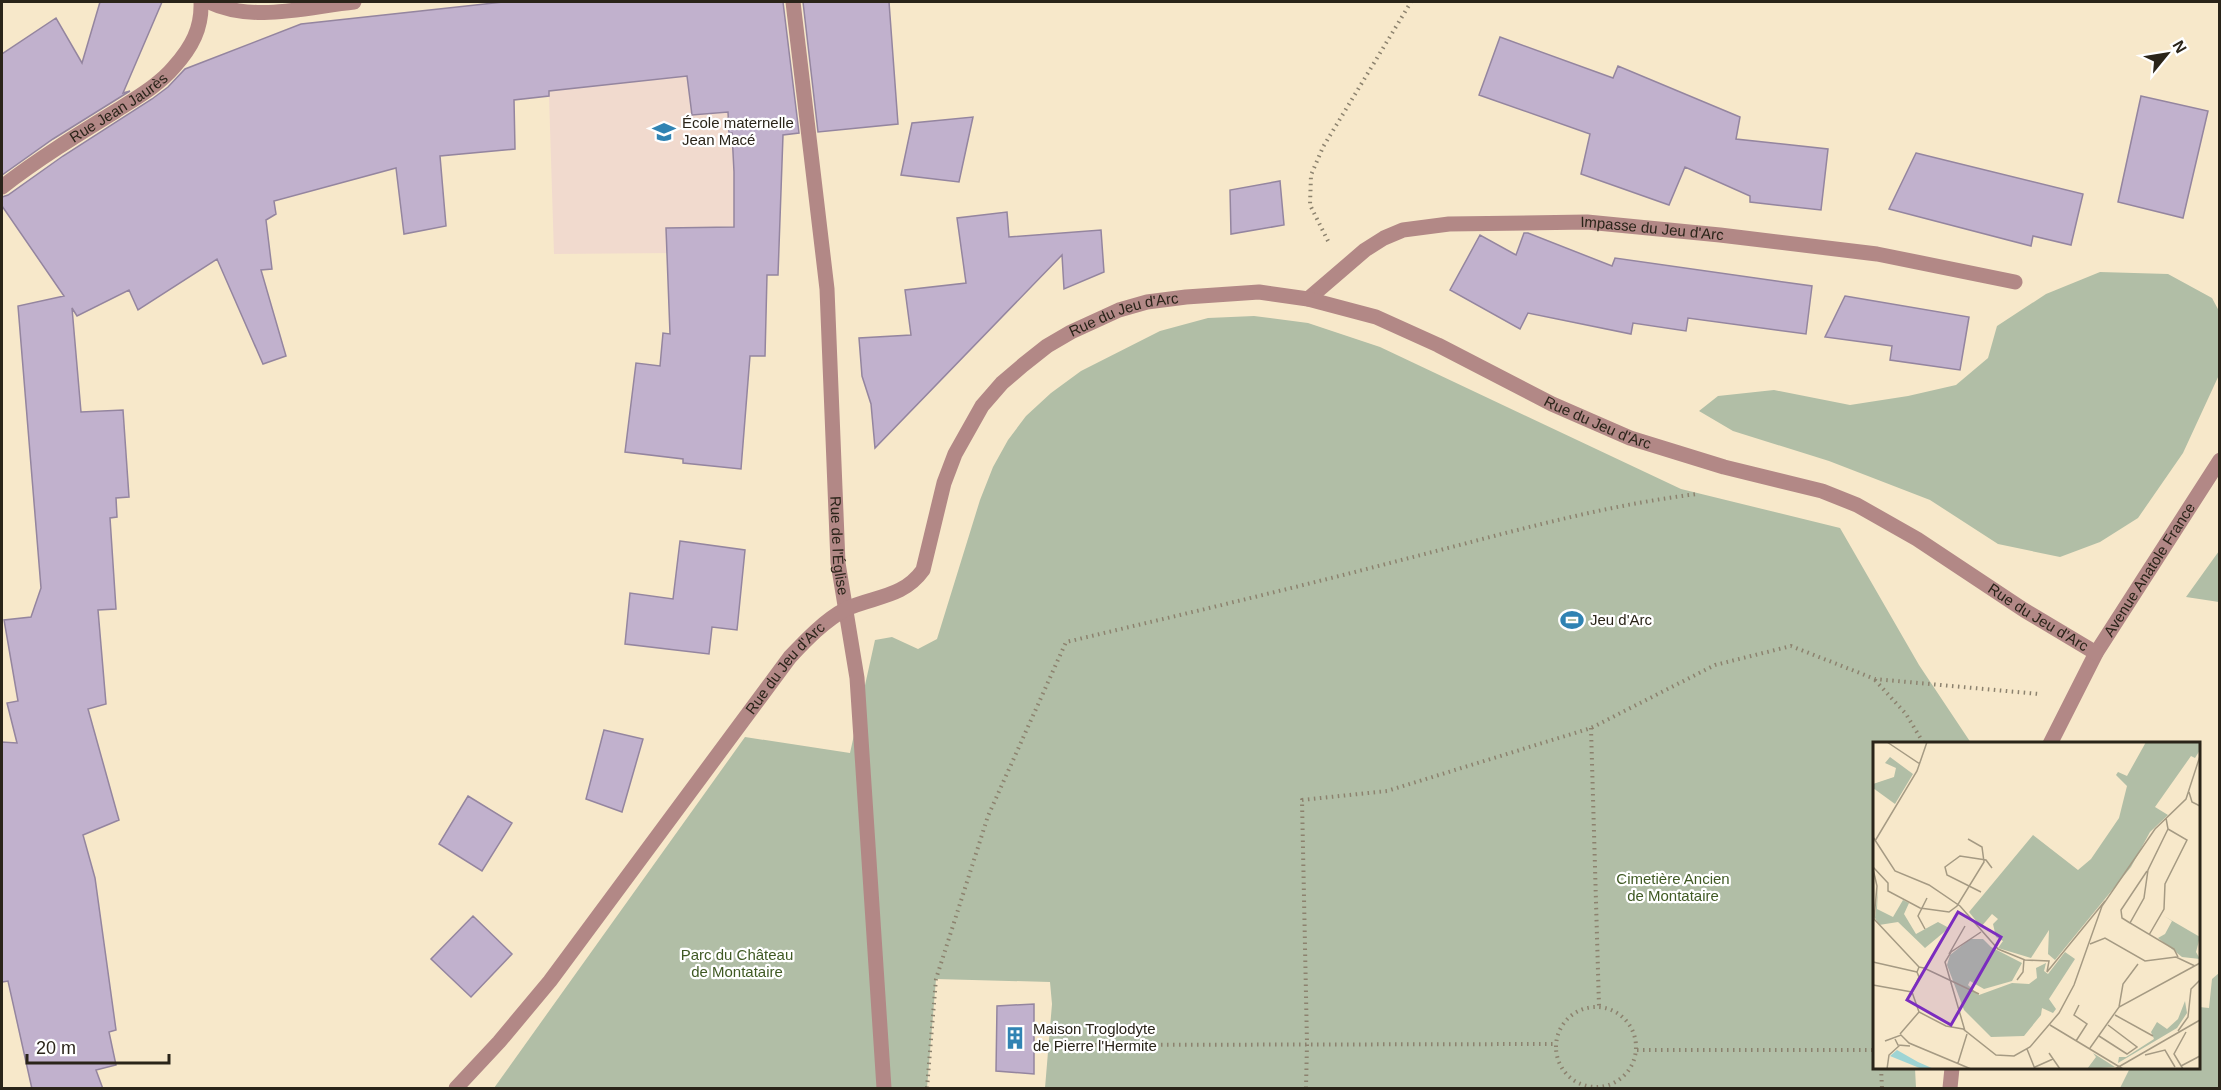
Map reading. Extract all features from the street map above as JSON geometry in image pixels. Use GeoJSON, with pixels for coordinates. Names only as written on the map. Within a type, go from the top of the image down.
{"type":"FeatureCollection","features":[{"type":"Feature","properties":{"kind":"street","name":"Rue Jean Jaurès"},"geometry":{"type":"LineString","coordinates":[[2,187],[22,171],[141,94],[174,68],[198,31],[201,2]]}},
{"type":"Feature","properties":{"kind":"street"},"geometry":{"type":"LineString","coordinates":[[209,2],[228,9],[267,12],[354,2]]}},
{"type":"Feature","properties":{"kind":"street","name":"Rue de l'Église"},"geometry":{"type":"LineString","coordinates":[[794,2],[827,289],[838,563],[857,678],[884,1089]]}},
{"type":"Feature","properties":{"kind":"street","name":"Impasse du Jeu d'Arc"},"geometry":{"type":"LineString","coordinates":[[1308,299],[1365,249],[1403,230],[1449,224],[1587,222],[1877,254],[2015,282]]}},
{"type":"Feature","properties":{"kind":"street","name":"Rue du Jeu d'Arc"},"geometry":{"type":"LineString","coordinates":[[456,1089],[550,981],[790,657],[823,626],[846,609],[903,589],[915,582],[923,570],[945,483],[955,454],[982,406],[1002,383],[1047,346],[1095,320],[1147,302],[1259,291],[1308,299],[1376,317],[1552,404],[1630,438],[1724,467],[1822,491],[1857,505],[1917,539],[2025,610],[2096,652]]}},
{"type":"Feature","properties":{"kind":"street","name":"Avenue Anatole France"},"geometry":{"type":"LineString","coordinates":[[2051,742],[2096,652],[2220,460]]}},
{"type":"Feature","properties":{"kind":"street"},"geometry":{"type":"LineString","coordinates":[[1950,1089],[1952,1069]]}},
{"type":"Feature","properties":{"kind":"path"},"geometry":{"type":"LineString","coordinates":[[1345,267],[1323,233],[1311,206],[1311,175],[1323,147],[1411,2]]}},
{"type":"Feature","properties":{"kind":"path"},"geometry":{"type":"LineString","coordinates":[[927,1089],[936,979],[988,816],[1066,642],[1263,596],[1560,520],[1667,498],[1702,494]]}},
{"type":"Feature","properties":{"kind":"path"},"geometry":{"type":"LineString","coordinates":[[1306,1089],[1302,800],[1387,791],[1591,728],[1715,665],[1791,646],[1875,679],[2073,697]]}},
{"type":"Feature","properties":{"kind":"path"},"geometry":{"type":"LineString","coordinates":[[1875,679],[1906,714],[1923,742]]}},
{"type":"Feature","properties":{"kind":"path"},"geometry":{"type":"LineString","coordinates":[[1591,728],[1599,1006]]}},
{"type":"Feature","properties":{"kind":"path"},"geometry":{"type":"LineString","coordinates":[[1599,1006],[1611,1010],[1626,1021],[1635,1038],[1636,1050],[1634,1062],[1617,1082],[1593,1088],[1581,1085],[1569,1078],[1559,1063],[1555,1044],[1558,1032],[1575,1012],[1599,1006]]}},
{"type":"Feature","properties":{"kind":"path"},"geometry":{"type":"LineString","coordinates":[[1071,1045],[1555,1044]]}},
{"type":"Feature","properties":{"kind":"path"},"geometry":{"type":"LineString","coordinates":[[1636,1050],[1873,1050]]}},
{"type":"Feature","properties":{"kind":"path"},"geometry":{"type":"LineString","coordinates":[[1881,1069],[1882,1089]]}},
{"type":"Feature","properties":{"kind":"shaded area","name":"École maternelle Jean Macé"},"geometry":{"type":"Polygon","coordinates":[[[536,2],[762,2],[764,28],[767,28],[782,168],[779,252],[554,254],[549,96],[536,2]]]}},
{"type":"Feature","properties":{"kind":"green space"},"geometry":{"type":"Polygon","coordinates":[[[2100,272],[2168,274],[2212,298],[2219,311],[2219,375],[2183,453],[2138,518],[2100,542],[2060,557],[1998,544],[1930,500],[1829,461],[1733,431],[1699,411],[1718,396],[1774,390],[1850,405],[1908,396],[1956,385],[1988,358],[1997,326],[2046,294],[2100,272]]]}},
{"type":"Feature","properties":{"kind":"green space"},"geometry":{"type":"Polygon","coordinates":[[[1254,316],[1308,323],[1380,347],[1681,489],[1840,528],[1919,665],[1970,742],[1873,742],[1873,1069],[1915,1069],[1916,1088],[1045,1088],[1052,1004],[1050,982],[936,979],[927,1088],[494,1088],[745,737],[850,753],[875,640],[892,637],[918,649],[937,639],[980,500],[993,467],[1008,440],[1026,416],[1051,393],[1081,371],[1160,331],[1208,318],[1254,316]]]}},
{"type":"Feature","properties":{"kind":"green space"},"geometry":{"type":"Polygon","coordinates":[[[2219,551],[2219,602],[2186,597],[2219,551]]]}},
{"type":"Feature","properties":{"kind":"green space"},"geometry":{"type":"Polygon","coordinates":[[[2219,973],[2219,1088],[2120,1088],[2130,1069],[2200,1069],[2200,1007],[2209,1008],[2212,979],[2219,973]]]}},
{"type":"Feature","properties":{"kind":"building"},"geometry":{"type":"Polygon","coordinates":[[[100,2],[162,2],[123,93],[130,91],[53,139],[2,175],[2,54],[56,18],[82,63],[100,2]]]}},
{"type":"Feature","properties":{"kind":"building"},"geometry":{"type":"Polygon","coordinates":[[[503,2],[783,2],[799,133],[783,135],[778,275],[767,275],[765,356],[750,356],[741,469],[683,463],[683,459],[625,452],[636,363],[660,366],[663,333],[670,334],[666,228],[734,227],[732,133],[729,133],[728,112],[692,115],[687,76],[549,91],[549,96],[514,100],[515,149],[440,156],[446,226],[404,234],[396,168],[274,201],[276,214],[266,220],[272,269],[261,270],[286,356],[263,364],[217,259],[138,310],[129,290],[77,316],[72,308],[81,412],[123,410],[129,497],[116,498],[117,517],[110,518],[116,609],[98,610],[106,704],[88,709],[119,820],[83,835],[95,878],[116,1030],[109,1032],[116,1065],[96,1070],[103,1089],[32,1089],[8,981],[2,982],[2,742],[17,743],[7,703],[18,701],[4,620],[31,617],[41,588],[18,306],[64,296],[2,206],[2,197],[152,99],[168,87],[185,69],[301,24],[503,2]]]}},
{"type":"Feature","properties":{"kind":"building"},"geometry":{"type":"Polygon","coordinates":[[[803,2],[889,2],[898,124],[818,132],[803,2]]]}},
{"type":"Feature","properties":{"kind":"building"},"geometry":{"type":"Polygon","coordinates":[[[1500,37],[1613,78],[1618,66],[1740,117],[1736,139],[1828,149],[1821,210],[1750,202],[1750,196],[1685,167],[1669,205],[1581,174],[1590,134],[1479,95],[1500,37]]]}},
{"type":"Feature","properties":{"kind":"building"},"geometry":{"type":"Polygon","coordinates":[[[2141,96],[2208,111],[2183,218],[2118,202],[2141,96]]]}},
{"type":"Feature","properties":{"kind":"building"},"geometry":{"type":"Polygon","coordinates":[[[973,117],[959,182],[901,175],[912,123],[973,117]]]}},
{"type":"Feature","properties":{"kind":"building"},"geometry":{"type":"Polygon","coordinates":[[[1916,153],[2083,194],[2071,245],[2033,236],[2031,246],[1889,209],[1916,153]]]}},
{"type":"Feature","properties":{"kind":"building"},"geometry":{"type":"Polygon","coordinates":[[[1280,181],[1284,225],[1231,234],[1230,190],[1280,181]]]}},
{"type":"Feature","properties":{"kind":"building"},"geometry":{"type":"Polygon","coordinates":[[[1007,212],[1009,237],[1101,230],[1104,272],[1064,289],[1062,255],[875,448],[871,404],[862,376],[859,338],[911,335],[905,290],[966,283],[957,218],[1007,212]]]}},
{"type":"Feature","properties":{"kind":"building"},"geometry":{"type":"Polygon","coordinates":[[[1524,233],[1612,266],[1615,258],[1812,286],[1806,334],[1688,318],[1686,331],[1633,323],[1631,334],[1528,313],[1520,329],[1450,290],[1480,235],[1516,255],[1524,233]]]}},
{"type":"Feature","properties":{"kind":"building"},"geometry":{"type":"Polygon","coordinates":[[[1845,296],[1969,317],[1960,370],[1890,360],[1892,346],[1825,337],[1845,296]]]}},
{"type":"Feature","properties":{"kind":"building"},"geometry":{"type":"Polygon","coordinates":[[[680,541],[745,550],[737,630],[712,627],[709,654],[625,644],[630,593],[673,599],[680,541]]]}},
{"type":"Feature","properties":{"kind":"building"},"geometry":{"type":"Polygon","coordinates":[[[604,730],[643,739],[622,812],[586,799],[604,730]]]}},
{"type":"Feature","properties":{"kind":"building"},"geometry":{"type":"Polygon","coordinates":[[[468,796],[512,823],[482,871],[439,844],[468,796]]]}},
{"type":"Feature","properties":{"kind":"building"},"geometry":{"type":"Polygon","coordinates":[[[473,916],[512,954],[471,997],[431,959],[473,916]]]}},
{"type":"Feature","properties":{"kind":"building","name":"Maison Troglodyte de Pierre l'Hermite"},"geometry":{"type":"Polygon","coordinates":[[[1034,1004],[1034,1074],[996,1071],[997,1006],[1034,1004]]]}},
{"type":"Feature","properties":{"kind":"place","name":"École maternelle Jean Macé"},"geometry":{"type":"Point","coordinates":[664,132]}},
{"type":"Feature","properties":{"kind":"place","name":"Jeu d'Arc"},"geometry":{"type":"Point","coordinates":[1572,620]}},
{"type":"Feature","properties":{"kind":"place","name":"Maison Troglodyte de Pierre l'Hermite"},"geometry":{"type":"Point","coordinates":[1015,1038]}},
{"type":"Feature","properties":{"kind":"park label","name":"Cimetière Ancien de Montataire"},"geometry":{"type":"Point","coordinates":[1673,888]}},
{"type":"Feature","properties":{"kind":"park label","name":"Parc du Château de Montataire"},"geometry":{"type":"Point","coordinates":[737,964]}}]}
